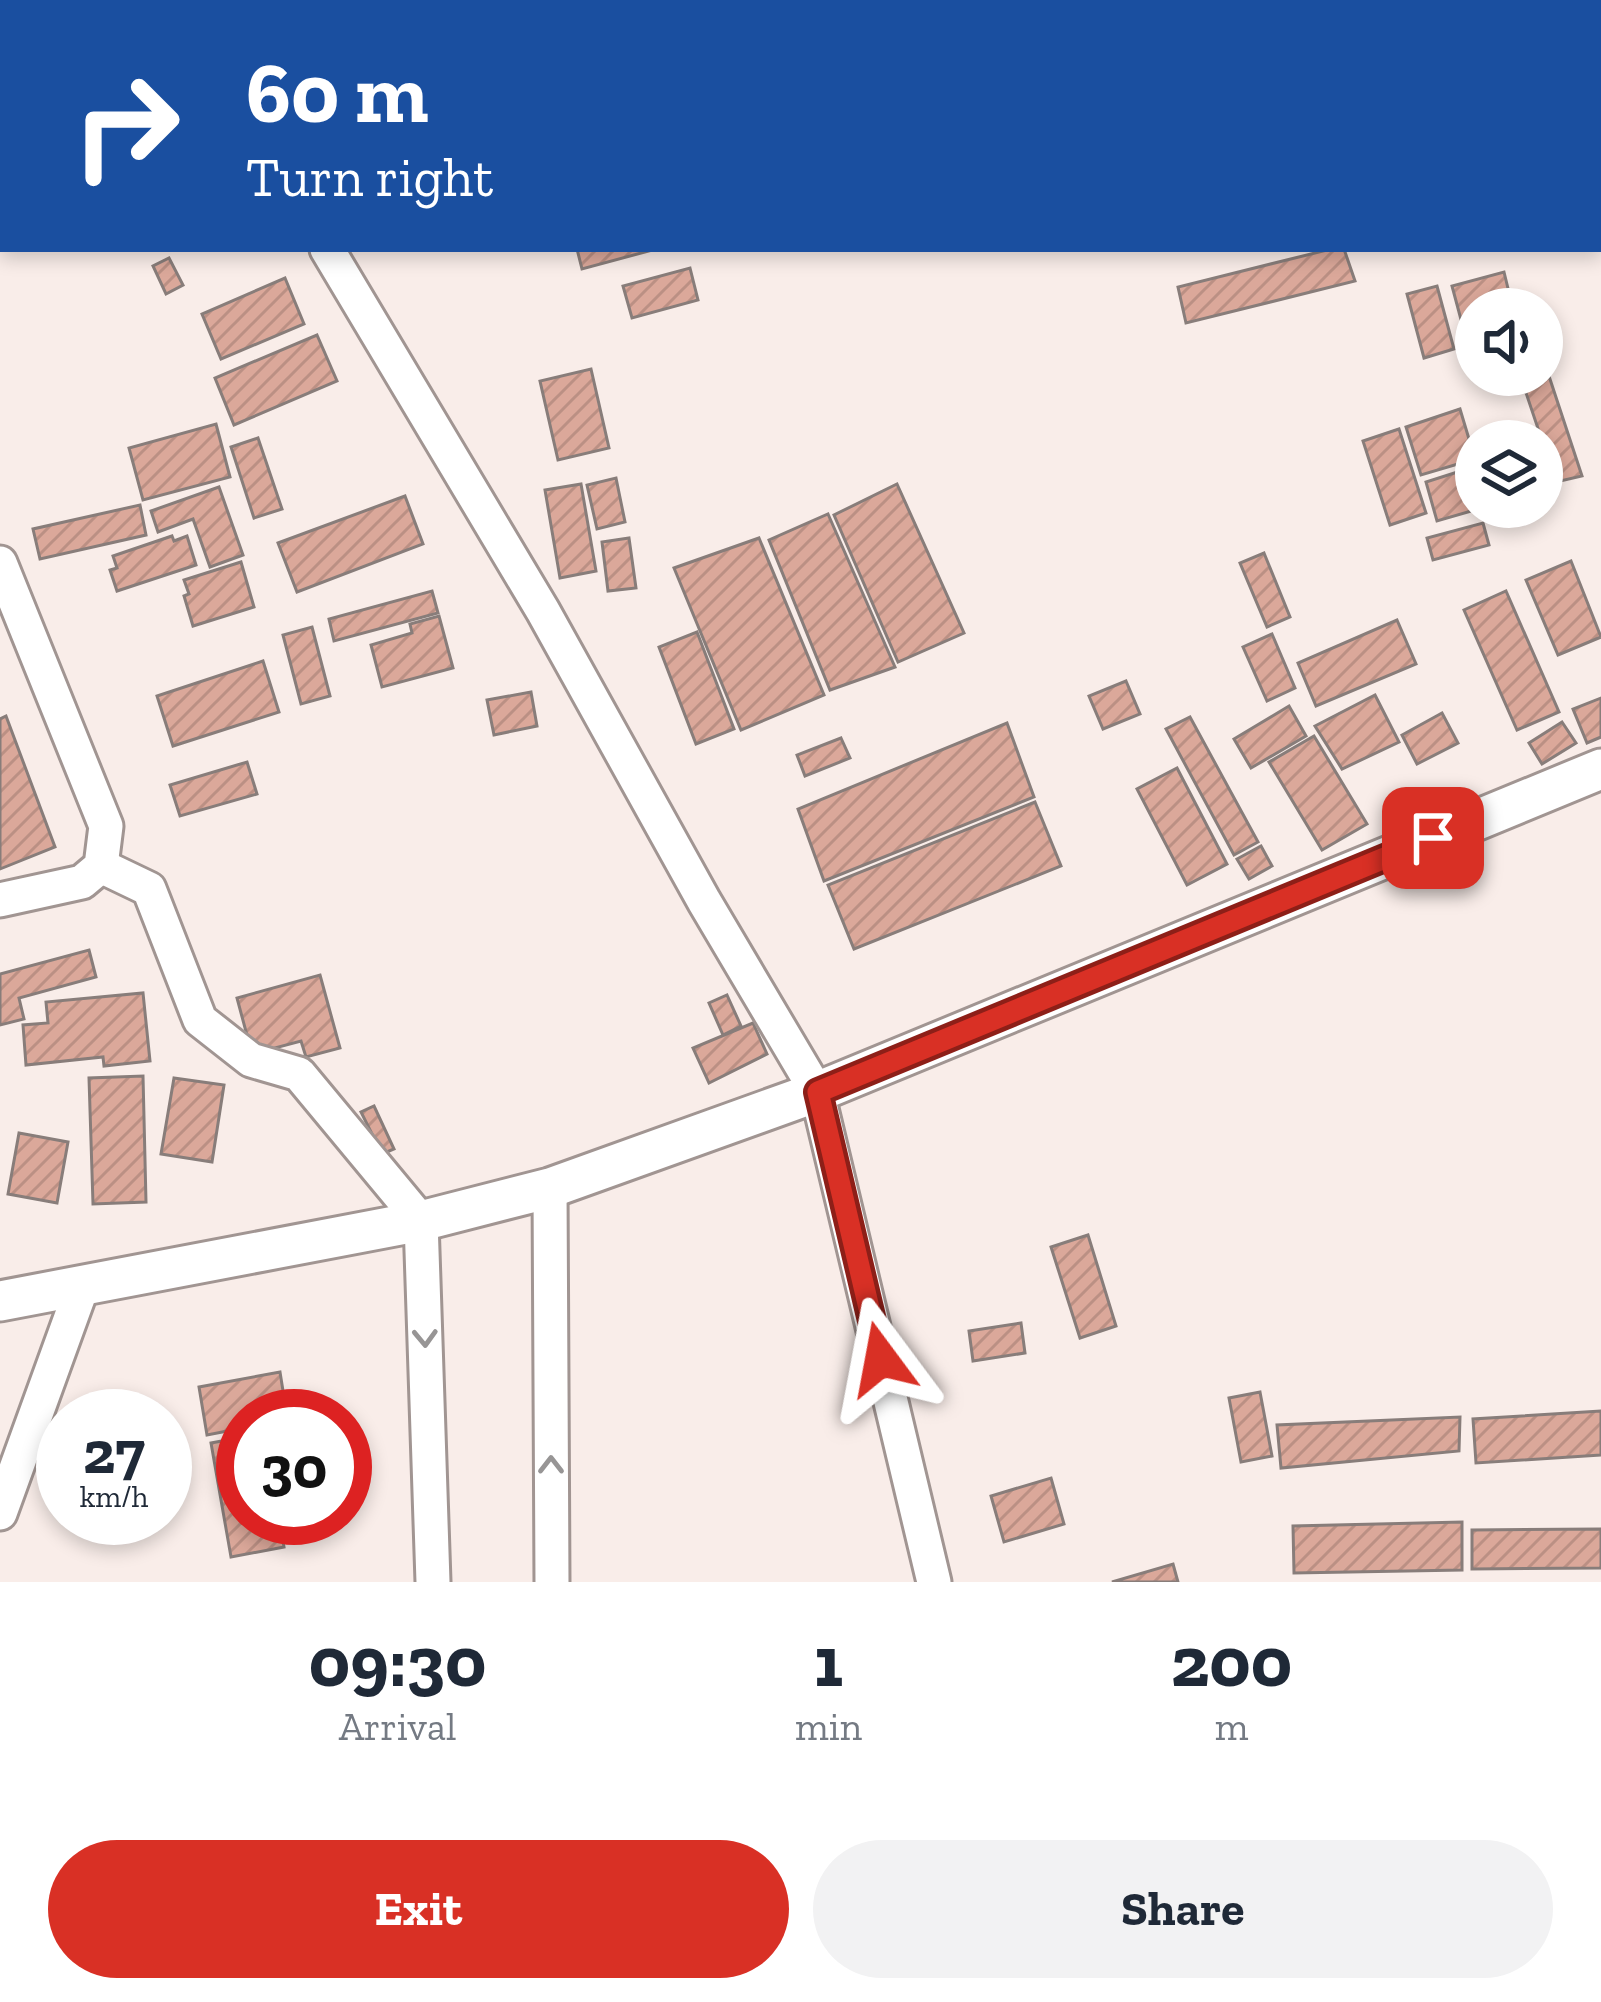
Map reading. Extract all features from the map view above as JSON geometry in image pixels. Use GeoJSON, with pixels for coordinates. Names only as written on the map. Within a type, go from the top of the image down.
{"type":"FeatureCollection","features":[{"type":"Feature","properties":{"kind":"street"},"geometry":{"type":"LineString","coordinates":[[329,252],[543,611],[704,902],[818,1092],[934,1582]]}},
{"type":"Feature","properties":{"kind":"street"},"geometry":{"type":"LineString","coordinates":[[0,563],[106,826],[101,866],[82,882],[0,900]]}},
{"type":"Feature","properties":{"kind":"street"},"geometry":{"type":"LineString","coordinates":[[0,1301],[421,1221],[550,1188],[818,1092],[1601,769]]}},
{"type":"Feature","properties":{"kind":"street"},"geometry":{"type":"LineString","coordinates":[[101,866],[149,889],[200,1020],[251,1060],[299,1073],[421,1221],[433,1582]]}},
{"type":"Feature","properties":{"kind":"street"},"geometry":{"type":"LineString","coordinates":[[550,1188],[552,1582]]}},
{"type":"Feature","properties":{"kind":"street"},"geometry":{"type":"LineString","coordinates":[[0,1513],[82,1287]]}},
{"type":"Feature","properties":{"kind":"building"},"geometry":{"type":"Polygon","coordinates":[[[578,252],[645,252],[582,269],[578,252]]]}},
{"type":"Feature","properties":{"kind":"building"},"geometry":{"type":"Polygon","coordinates":[[[1319,252],[1345,252],[1355,281],[1186,323],[1178,287],[1319,252]]]}},
{"type":"Feature","properties":{"kind":"building"},"geometry":{"type":"Polygon","coordinates":[[[169,258],[183,285],[166,294],[153,266],[169,258]]]}},
{"type":"Feature","properties":{"kind":"building"},"geometry":{"type":"Polygon","coordinates":[[[690,268],[698,300],[632,318],[623,286],[690,268]]]}},
{"type":"Feature","properties":{"kind":"building"},"geometry":{"type":"Polygon","coordinates":[[[1504,272],[1508,288],[1455,288],[1455,297],[1452,286],[1504,272]]]}},
{"type":"Feature","properties":{"kind":"building"},"geometry":{"type":"Polygon","coordinates":[[[285,278],[304,324],[221,359],[202,314],[285,278]]]}},
{"type":"Feature","properties":{"kind":"building"},"geometry":{"type":"Polygon","coordinates":[[[1437,286],[1454,349],[1424,358],[1407,294],[1437,286]]]}},
{"type":"Feature","properties":{"kind":"building"},"geometry":{"type":"Polygon","coordinates":[[[317,335],[337,381],[234,425],[215,378],[317,335]]]}},
{"type":"Feature","properties":{"kind":"building"},"geometry":{"type":"Polygon","coordinates":[[[591,369],[609,448],[558,460],[540,381],[591,369]]]}},
{"type":"Feature","properties":{"kind":"building"},"geometry":{"type":"Polygon","coordinates":[[[1527,396],[1556,396],[1582,476],[1563,480],[1563,420],[1535,420],[1527,396]]]}},
{"type":"Feature","properties":{"kind":"building"},"geometry":{"type":"Polygon","coordinates":[[[1460,409],[1463,420],[1455,420],[1455,465],[1421,475],[1406,427],[1460,409]]]}},
{"type":"Feature","properties":{"kind":"building"},"geometry":{"type":"Polygon","coordinates":[[[216,424],[230,477],[143,500],[129,448],[216,424]]]}},
{"type":"Feature","properties":{"kind":"building"},"geometry":{"type":"Polygon","coordinates":[[[1399,429],[1426,513],[1390,525],[1363,441],[1399,429]]]}},
{"type":"Feature","properties":{"kind":"building"},"geometry":{"type":"Polygon","coordinates":[[[258,438],[282,509],[254,518],[231,447],[258,438]]]}},
{"type":"Feature","properties":{"kind":"building"},"geometry":{"type":"Polygon","coordinates":[[[1455,473],[1455,516],[1437,521],[1426,482],[1455,473]]]}},
{"type":"Feature","properties":{"kind":"building"},"geometry":{"type":"Polygon","coordinates":[[[616,478],[625,522],[597,529],[587,485],[616,478]]]}},
{"type":"Feature","properties":{"kind":"building"},"geometry":{"type":"Polygon","coordinates":[[[581,484],[596,571],[560,578],[545,490],[581,484]]]}},
{"type":"Feature","properties":{"kind":"building"},"geometry":{"type":"Polygon","coordinates":[[[897,484],[964,633],[898,662],[834,515],[897,484]]]}},
{"type":"Feature","properties":{"kind":"building"},"geometry":{"type":"Polygon","coordinates":[[[219,487],[243,555],[210,567],[193,519],[158,532],[151,511],[219,487]]]}},
{"type":"Feature","properties":{"kind":"building"},"geometry":{"type":"Polygon","coordinates":[[[405,496],[423,544],[297,592],[278,543],[405,496]]]}},
{"type":"Feature","properties":{"kind":"building"},"geometry":{"type":"Polygon","coordinates":[[[140,505],[146,535],[40,559],[33,529],[140,505]]]}},
{"type":"Feature","properties":{"kind":"building"},"geometry":{"type":"Polygon","coordinates":[[[828,514],[895,667],[830,690],[769,540],[828,514]]]}},
{"type":"Feature","properties":{"kind":"building"},"geometry":{"type":"Polygon","coordinates":[[[1484,528],[1489,545],[1433,560],[1427,538],[1484,528]]]}},
{"type":"Feature","properties":{"kind":"building"},"geometry":{"type":"Polygon","coordinates":[[[172,536],[174,541],[187,536],[196,565],[117,591],[110,570],[117,568],[113,556],[172,536]]]}},
{"type":"Feature","properties":{"kind":"building"},"geometry":{"type":"Polygon","coordinates":[[[629,538],[636,588],[608,591],[602,542],[629,538]]]}},
{"type":"Feature","properties":{"kind":"building"},"geometry":{"type":"Polygon","coordinates":[[[759,538],[824,695],[741,730],[674,568],[759,538]]]}},
{"type":"Feature","properties":{"kind":"building"},"geometry":{"type":"Polygon","coordinates":[[[1264,553],[1290,617],[1267,627],[1240,563],[1264,553]]]}},
{"type":"Feature","properties":{"kind":"building"},"geometry":{"type":"Polygon","coordinates":[[[1571,561],[1601,637],[1558,655],[1526,580],[1571,561]]]}},
{"type":"Feature","properties":{"kind":"building"},"geometry":{"type":"Polygon","coordinates":[[[241,562],[254,607],[193,626],[184,580],[241,562]]]}},
{"type":"Feature","properties":{"kind":"building"},"geometry":{"type":"Polygon","coordinates":[[[432,591],[438,613],[334,641],[329,619],[432,591]]]}},
{"type":"Feature","properties":{"kind":"building"},"geometry":{"type":"Polygon","coordinates":[[[1506,591],[1559,712],[1517,730],[1464,610],[1506,591]]]}},
{"type":"Feature","properties":{"kind":"building"},"geometry":{"type":"Polygon","coordinates":[[[439,616],[453,668],[382,687],[371,645],[412,633],[410,624],[439,616]]]}},
{"type":"Feature","properties":{"kind":"building"},"geometry":{"type":"Polygon","coordinates":[[[1397,620],[1416,664],[1316,706],[1298,663],[1397,620]]]}},
{"type":"Feature","properties":{"kind":"building"},"geometry":{"type":"Polygon","coordinates":[[[312,627],[330,696],[301,704],[283,635],[312,627]]]}},
{"type":"Feature","properties":{"kind":"building"},"geometry":{"type":"Polygon","coordinates":[[[697,632],[734,729],[696,744],[659,647],[697,632]]]}},
{"type":"Feature","properties":{"kind":"building"},"geometry":{"type":"Polygon","coordinates":[[[1272,634],[1295,688],[1267,701],[1243,647],[1272,634]]]}},
{"type":"Feature","properties":{"kind":"building"},"geometry":{"type":"Polygon","coordinates":[[[263,661],[279,712],[173,746],[157,696],[263,661]]]}},
{"type":"Feature","properties":{"kind":"building"},"geometry":{"type":"Polygon","coordinates":[[[1126,681],[1140,714],[1103,729],[1089,696],[1126,681]]]}},
{"type":"Feature","properties":{"kind":"building"},"geometry":{"type":"Polygon","coordinates":[[[531,692],[537,726],[494,735],[487,700],[531,692]]]}},
{"type":"Feature","properties":{"kind":"building"},"geometry":{"type":"Polygon","coordinates":[[[1375,695],[1399,742],[1342,769],[1315,726],[1375,695]]]}},
{"type":"Feature","properties":{"kind":"building"},"geometry":{"type":"Polygon","coordinates":[[[1601,698],[1601,737],[1587,743],[1573,709],[1601,698]]]}},
{"type":"Feature","properties":{"kind":"building"},"geometry":{"type":"Polygon","coordinates":[[[1289,706],[1306,736],[1251,768],[1234,739],[1289,706]]]}},
{"type":"Feature","properties":{"kind":"building"},"geometry":{"type":"Polygon","coordinates":[[[1442,713],[1458,743],[1417,764],[1402,735],[1442,713]]]}},
{"type":"Feature","properties":{"kind":"building"},"geometry":{"type":"Polygon","coordinates":[[[6,716],[55,847],[0,869],[0,719],[6,716]]]}},
{"type":"Feature","properties":{"kind":"building"},"geometry":{"type":"Polygon","coordinates":[[[1190,717],[1258,842],[1234,855],[1166,729],[1190,717]]]}},
{"type":"Feature","properties":{"kind":"building"},"geometry":{"type":"Polygon","coordinates":[[[1562,722],[1576,743],[1542,764],[1529,743],[1562,722]]]}},
{"type":"Feature","properties":{"kind":"building"},"geometry":{"type":"Polygon","coordinates":[[[1007,723],[1034,797],[824,881],[798,809],[1007,723]]]}},
{"type":"Feature","properties":{"kind":"building"},"geometry":{"type":"Polygon","coordinates":[[[1314,736],[1367,824],[1322,850],[1269,762],[1314,736]]]}},
{"type":"Feature","properties":{"kind":"building"},"geometry":{"type":"Polygon","coordinates":[[[841,738],[850,758],[805,776],[797,755],[841,738]]]}},
{"type":"Feature","properties":{"kind":"building"},"geometry":{"type":"Polygon","coordinates":[[[247,762],[257,794],[180,816],[170,785],[247,762]]]}},
{"type":"Feature","properties":{"kind":"building"},"geometry":{"type":"Polygon","coordinates":[[[1177,768],[1227,864],[1187,885],[1137,789],[1177,768]]]}},
{"type":"Feature","properties":{"kind":"building"},"geometry":{"type":"Polygon","coordinates":[[[1035,802],[1061,866],[854,949],[828,885],[1035,802]]]}},
{"type":"Feature","properties":{"kind":"building"},"geometry":{"type":"Polygon","coordinates":[[[1261,846],[1272,866],[1249,879],[1237,859],[1261,846]]]}},
{"type":"Feature","properties":{"kind":"building"},"geometry":{"type":"Polygon","coordinates":[[[89,950],[96,977],[19,998],[24,1019],[0,1025],[0,974],[89,950]]]}},
{"type":"Feature","properties":{"kind":"building"},"geometry":{"type":"Polygon","coordinates":[[[320,975],[340,1048],[306,1057],[301,1041],[252,1054],[237,998],[320,975]]]}},
{"type":"Feature","properties":{"kind":"building"},"geometry":{"type":"Polygon","coordinates":[[[143,993],[150,1061],[104,1066],[103,1057],[26,1065],[23,1025],[48,1023],[46,1002],[143,993]]]}},
{"type":"Feature","properties":{"kind":"building"},"geometry":{"type":"Polygon","coordinates":[[[727,995],[741,1026],[723,1035],[709,1003],[727,995]]]}},
{"type":"Feature","properties":{"kind":"building"},"geometry":{"type":"Polygon","coordinates":[[[753,1023],[767,1054],[709,1083],[693,1048],[753,1023]]]}},
{"type":"Feature","properties":{"kind":"building"},"geometry":{"type":"Polygon","coordinates":[[[143,1076],[146,1202],[93,1204],[89,1078],[143,1076]]]}},
{"type":"Feature","properties":{"kind":"building"},"geometry":{"type":"Polygon","coordinates":[[[174,1078],[224,1085],[212,1162],[161,1154],[174,1078]]]}},
{"type":"Feature","properties":{"kind":"building"},"geometry":{"type":"Polygon","coordinates":[[[374,1106],[394,1149],[382,1154],[361,1112],[374,1106]]]}},
{"type":"Feature","properties":{"kind":"building"},"geometry":{"type":"Polygon","coordinates":[[[19,1133],[68,1142],[57,1203],[8,1194],[19,1133]]]}},
{"type":"Feature","properties":{"kind":"building"},"geometry":{"type":"Polygon","coordinates":[[[1088,1235],[1116,1326],[1080,1338],[1051,1247],[1088,1235]]]}},
{"type":"Feature","properties":{"kind":"building"},"geometry":{"type":"Polygon","coordinates":[[[1021,1323],[1025,1353],[973,1361],[969,1331],[1021,1323]]]}},
{"type":"Feature","properties":{"kind":"building"},"geometry":{"type":"Polygon","coordinates":[[[280,1372],[283,1389],[216,1389],[216,1433],[207,1435],[199,1387],[280,1372]]]}},
{"type":"Feature","properties":{"kind":"building"},"geometry":{"type":"Polygon","coordinates":[[[1260,1392],[1272,1456],[1241,1462],[1229,1398],[1260,1392]]]}},
{"type":"Feature","properties":{"kind":"building"},"geometry":{"type":"Polygon","coordinates":[[[1601,1411],[1601,1455],[1476,1463],[1473,1419],[1601,1411]]]}},
{"type":"Feature","properties":{"kind":"building"},"geometry":{"type":"Polygon","coordinates":[[[1460,1417],[1459,1451],[1281,1468],[1277,1425],[1460,1417]]]}},
{"type":"Feature","properties":{"kind":"building"},"geometry":{"type":"Polygon","coordinates":[[[1051,1478],[1064,1524],[1004,1542],[991,1496],[1051,1478]]]}},
{"type":"Feature","properties":{"kind":"building"},"geometry":{"type":"Polygon","coordinates":[[[1462,1522],[1462,1570],[1294,1573],[1293,1526],[1462,1522]]]}},
{"type":"Feature","properties":{"kind":"building"},"geometry":{"type":"Polygon","coordinates":[[[1601,1529],[1601,1568],[1472,1569],[1472,1530],[1601,1529]]]}},
{"type":"Feature","properties":{"kind":"building"},"geometry":{"type":"Polygon","coordinates":[[[229,1545],[284,1545],[284,1547],[231,1557],[229,1545]]]}},
{"type":"Feature","properties":{"kind":"building"},"geometry":{"type":"Polygon","coordinates":[[[1173,1564],[1178,1582],[1112,1582],[1173,1564]]]}},
{"type":"Feature","properties":{"kind":"route"},"geometry":{"type":"LineString","coordinates":[[881,1359],[818,1092],[1433,838]]}}]}
